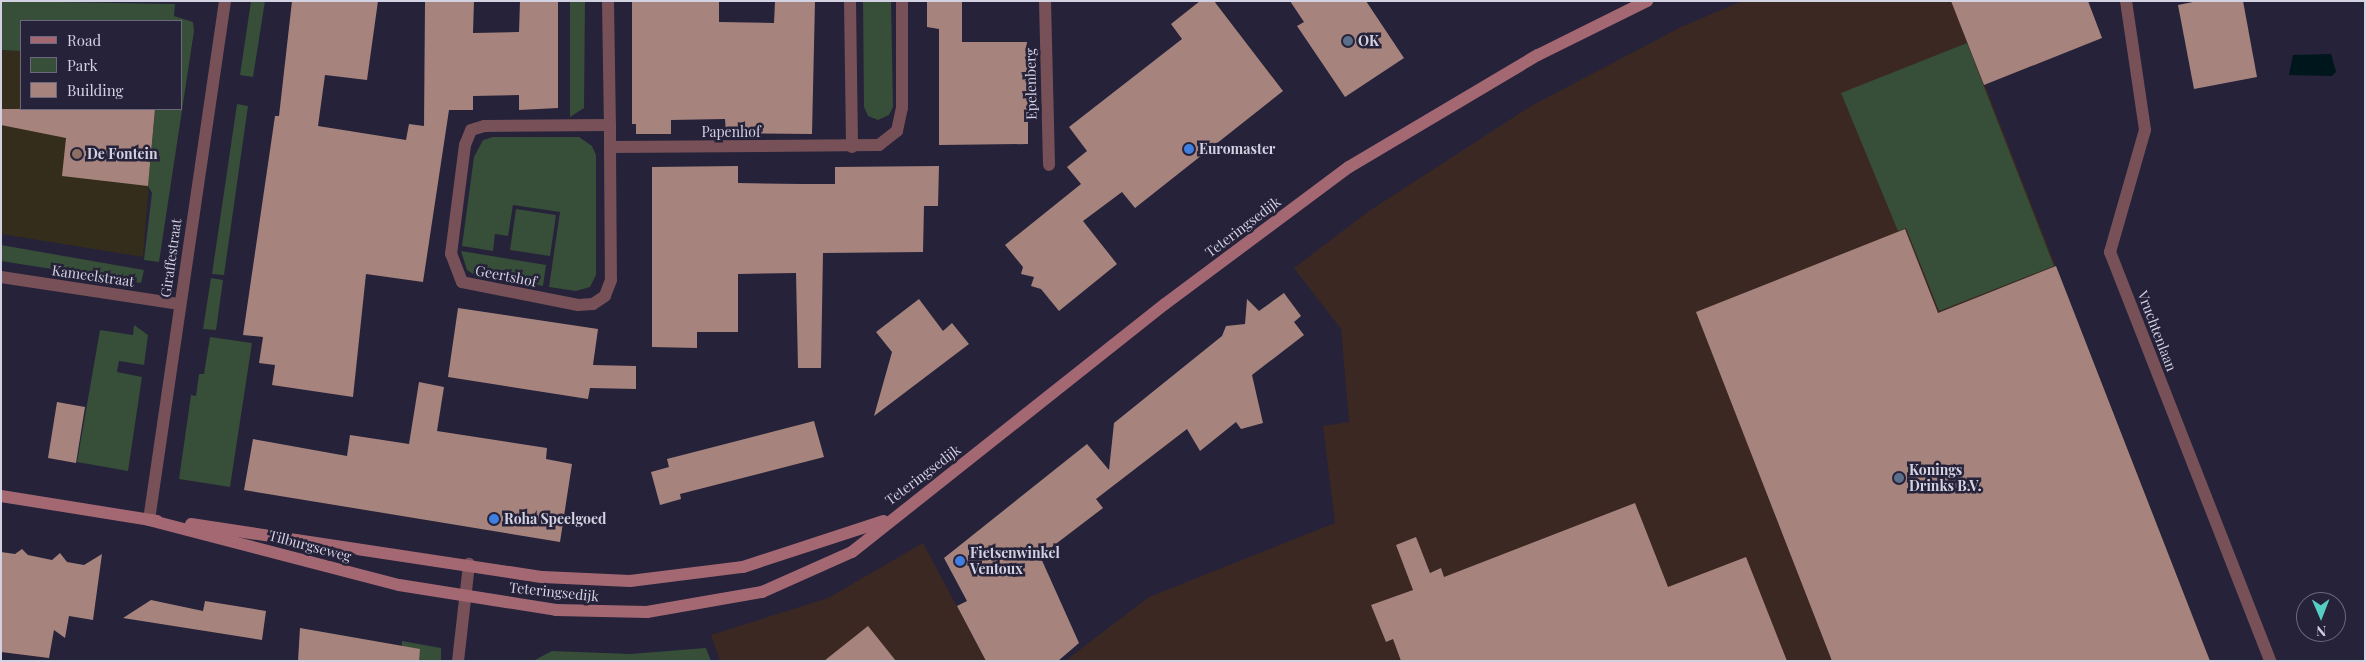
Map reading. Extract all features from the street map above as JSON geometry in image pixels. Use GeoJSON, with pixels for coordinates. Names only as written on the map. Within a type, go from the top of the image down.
{"type":"FeatureCollection","features":[{"type":"Feature","properties":{"kind":"main road","name":"Teteringsedijk"},"geometry":{"type":"LineString","coordinates":[[465,595],[592,612],[646,612],[719,603],[812,573],[852,552],[886,521],[1349,167],[1538,55],[1647,1]]}},
{"type":"Feature","properties":{"kind":"main road","name":"Tilburgseweg"},"geometry":{"type":"LineString","coordinates":[[1,496],[149,520],[469,564]]}},
{"type":"Feature","properties":{"kind":"main road","name":"Tilburgseweg"},"geometry":{"type":"LineString","coordinates":[[149,520],[399,585],[465,595]]}},
{"type":"Feature","properties":{"kind":"main road","name":"Teteringsedijk"},"geometry":{"type":"LineString","coordinates":[[469,564],[586,581],[687,577],[779,557],[886,521]]}},
{"type":"Feature","properties":{"kind":"street","name":"Giraffestraat"},"geometry":{"type":"LineString","coordinates":[[149,520],[225,1]]}},
{"type":"Feature","properties":{"kind":"street","name":"Geertshof"},"geometry":{"type":"LineString","coordinates":[[608,1],[610,125],[611,280],[605,296],[592,304],[578,305],[462,282],[450,254],[465,145],[471,130],[484,126],[610,125]]}},
{"type":"Feature","properties":{"kind":"street"},"geometry":{"type":"LineString","coordinates":[[850,1],[852,147]]}},
{"type":"Feature","properties":{"kind":"street","name":"Papenhof"},"geometry":{"type":"LineString","coordinates":[[610,147],[852,147],[879,145],[896,131],[902,108],[902,1]]}},
{"type":"Feature","properties":{"kind":"street","name":"Epelenberg"},"geometry":{"type":"LineString","coordinates":[[1045,1],[1048,166]]}},
{"type":"Feature","properties":{"kind":"street","name":"Vruchtenlaan"},"geometry":{"type":"LineString","coordinates":[[2126,1],[2145,130],[2110,252],[2270,661]]}},
{"type":"Feature","properties":{"kind":"street","name":"Kameelstraat"},"geometry":{"type":"LineString","coordinates":[[1,278],[180,304]]}},
{"type":"Feature","properties":{"kind":"street"},"geometry":{"type":"LineString","coordinates":[[458,661],[469,564]]}},
{"type":"Feature","properties":{"kind":"shaded area"},"geometry":{"type":"Polygon","coordinates":[[[1742,1],[1952,1],[2210,661],[1065,661],[1149,597],[1335,523],[1323,426],[1349,422],[1341,329],[1294,268],[1369,211],[1531,106],[1681,27],[1742,1]]]}},
{"type":"Feature","properties":{"kind":"shaded area","name":"De Fontein"},"geometry":{"type":"Polygon","coordinates":[[[1,50],[20,51],[20,110],[155,110],[143,257],[1,234],[1,50]]]}},
{"type":"Feature","properties":{"kind":"shaded area"},"geometry":{"type":"Polygon","coordinates":[[[923,543],[986,661],[720,661],[711,635],[828,598],[923,543]]]}},
{"type":"Feature","properties":{"kind":"green space"},"geometry":{"type":"Polygon","coordinates":[[[1,1],[175,4],[174,16],[193,22],[194,31],[159,262],[144,260],[152,193],[148,186],[155,110],[182,110],[182,20],[20,20],[20,51],[1,50],[1,1]]]}},
{"type":"Feature","properties":{"kind":"green space"},"geometry":{"type":"Polygon","coordinates":[[[251,1],[265,1],[253,77],[240,75],[251,1]]]}},
{"type":"Feature","properties":{"kind":"green space"},"geometry":{"type":"Polygon","coordinates":[[[570,1],[585,1],[584,108],[570,117],[570,1]]]}},
{"type":"Feature","properties":{"kind":"green space"},"geometry":{"type":"Polygon","coordinates":[[[863,1],[891,1],[893,107],[889,115],[878,120],[868,116],[864,107],[863,1]]]}},
{"type":"Feature","properties":{"kind":"green space"},"geometry":{"type":"Polygon","coordinates":[[[1967,43],[2054,266],[1939,311],[1906,228],[1898,231],[1841,93],[1967,43]]]}},
{"type":"Feature","properties":{"kind":"green space"},"geometry":{"type":"Polygon","coordinates":[[[237,104],[248,106],[224,275],[212,274],[237,104]]]}},
{"type":"Feature","properties":{"kind":"green space"},"geometry":{"type":"Polygon","coordinates":[[[493,137],[579,137],[592,146],[596,155],[596,275],[590,287],[576,291],[549,287],[560,212],[513,205],[508,236],[495,234],[493,251],[462,246],[474,157],[483,140],[493,137]]]}},
{"type":"Feature","properties":{"kind":"green space"},"geometry":{"type":"Polygon","coordinates":[[[516,209],[556,215],[550,256],[510,250],[516,209]]]}},
{"type":"Feature","properties":{"kind":"green space"},"geometry":{"type":"Polygon","coordinates":[[[1,245],[144,270],[141,283],[1,261],[1,245]]]}},
{"type":"Feature","properties":{"kind":"green space"},"geometry":{"type":"Polygon","coordinates":[[[461,251],[546,265],[543,286],[475,275],[467,270],[461,251]]]}},
{"type":"Feature","properties":{"kind":"green space"},"geometry":{"type":"Polygon","coordinates":[[[211,278],[223,280],[216,330],[203,329],[211,278]]]}},
{"type":"Feature","properties":{"kind":"green space"},"geometry":{"type":"Polygon","coordinates":[[[134,325],[148,335],[144,365],[119,361],[117,372],[142,377],[128,471],[77,462],[100,330],[133,335],[134,325]]]}},
{"type":"Feature","properties":{"kind":"green space"},"geometry":{"type":"Polygon","coordinates":[[[210,337],[252,343],[230,487],[179,479],[191,395],[196,396],[199,374],[204,374],[210,337]]]}},
{"type":"Feature","properties":{"kind":"green space"},"geometry":{"type":"Polygon","coordinates":[[[402,641],[441,648],[441,661],[401,661],[402,641]]]}},
{"type":"Feature","properties":{"kind":"green space"},"geometry":{"type":"Polygon","coordinates":[[[706,648],[711,661],[533,661],[552,651],[630,654],[706,648]]]}},
{"type":"Feature","properties":{"kind":"water"},"geometry":{"type":"Polygon","coordinates":[[[2331,54],[2336,72],[2332,76],[2289,75],[2293,55],[2331,54]]]}},
{"type":"Feature","properties":{"kind":"building"},"geometry":{"type":"Polygon","coordinates":[[[292,1],[378,1],[367,80],[325,75],[318,126],[406,140],[409,124],[424,126],[425,1],[474,1],[473,33],[519,32],[520,1],[558,1],[558,108],[519,110],[519,95],[473,96],[473,110],[449,110],[423,282],[366,274],[353,397],[272,385],[275,365],[259,363],[263,337],[243,335],[275,116],[279,116],[292,1]]]}},
{"type":"Feature","properties":{"kind":"building"},"geometry":{"type":"Polygon","coordinates":[[[632,1],[719,1],[719,22],[774,23],[775,1],[815,1],[812,134],[726,133],[725,119],[671,120],[671,134],[636,134],[636,124],[632,124],[632,1]]]}},
{"type":"Feature","properties":{"kind":"building"},"geometry":{"type":"Polygon","coordinates":[[[927,1],[962,1],[962,42],[1028,42],[1028,144],[939,145],[939,29],[927,27],[927,1]]]}},
{"type":"Feature","properties":{"kind":"building"},"geometry":{"type":"Polygon","coordinates":[[[1200,1],[1214,1],[1283,91],[1135,208],[1122,192],[1083,221],[1117,264],[1059,311],[1041,289],[1031,286],[1034,277],[1021,274],[1023,267],[1005,245],[1081,184],[1067,167],[1087,151],[1069,127],[1182,39],[1171,24],[1200,1]]]}},
{"type":"Feature","properties":{"kind":"building"},"geometry":{"type":"Polygon","coordinates":[[[1290,1],[1366,1],[1404,58],[1345,97],[1297,26],[1304,22],[1290,1]]]}},
{"type":"Feature","properties":{"kind":"building"},"geometry":{"type":"Polygon","coordinates":[[[1951,1],[2088,1],[2102,38],[1984,85],[1951,1]]]}},
{"type":"Feature","properties":{"kind":"building"},"geometry":{"type":"Polygon","coordinates":[[[2198,1],[2243,1],[2257,77],[2194,89],[2178,5],[2198,1]]]}},
{"type":"Feature","properties":{"kind":"building"},"geometry":{"type":"Polygon","coordinates":[[[1,109],[155,110],[148,186],[62,176],[66,138],[1,125],[1,109]]]}},
{"type":"Feature","properties":{"kind":"building"},"geometry":{"type":"Polygon","coordinates":[[[738,166],[738,183],[835,184],[835,167],[939,166],[938,206],[924,206],[923,252],[823,253],[821,368],[798,368],[796,273],[738,274],[738,332],[697,332],[697,348],[652,347],[652,167],[738,166]]]}},
{"type":"Feature","properties":{"kind":"building"},"geometry":{"type":"Polygon","coordinates":[[[1905,229],[1938,313],[2056,266],[2210,661],[1832,661],[1696,312],[1905,229]]]}},
{"type":"Feature","properties":{"kind":"building"},"geometry":{"type":"Polygon","coordinates":[[[1284,293],[1301,316],[1294,322],[1304,335],[1252,375],[1263,423],[1241,429],[1236,422],[1200,451],[1187,429],[1096,499],[1103,508],[1040,556],[1079,643],[1058,661],[986,661],[957,606],[967,601],[944,558],[1087,444],[1109,470],[1114,423],[1222,336],[1226,326],[1245,324],[1247,299],[1259,311],[1284,293]]]}},
{"type":"Feature","properties":{"kind":"building"},"geometry":{"type":"Polygon","coordinates":[[[919,299],[943,331],[952,323],[969,344],[874,416],[892,352],[876,332],[919,299]]]}},
{"type":"Feature","properties":{"kind":"building"},"geometry":{"type":"Polygon","coordinates":[[[458,308],[598,329],[593,365],[636,366],[636,389],[590,388],[588,399],[448,377],[458,308]]]}},
{"type":"Feature","properties":{"kind":"building"},"geometry":{"type":"Polygon","coordinates":[[[419,382],[444,387],[437,431],[547,448],[546,459],[572,464],[560,542],[244,490],[253,439],[347,456],[350,435],[409,444],[419,382]]]}},
{"type":"Feature","properties":{"kind":"building"},"geometry":{"type":"Polygon","coordinates":[[[57,402],[85,407],[76,463],[48,458],[57,402]]]}},
{"type":"Feature","properties":{"kind":"building"},"geometry":{"type":"Polygon","coordinates":[[[814,421],[824,457],[680,494],[681,499],[660,505],[651,472],[669,467],[667,459],[814,421]]]}},
{"type":"Feature","properties":{"kind":"building"},"geometry":{"type":"Polygon","coordinates":[[[1635,503],[1668,587],[1746,557],[1787,661],[1401,661],[1393,639],[1386,642],[1371,605],[1413,590],[1396,545],[1416,537],[1430,573],[1441,568],[1444,577],[1635,503]]]}},
{"type":"Feature","properties":{"kind":"building"},"geometry":{"type":"Polygon","coordinates":[[[22,549],[28,555],[52,560],[60,553],[67,562],[84,565],[102,554],[93,620],[69,616],[65,638],[54,630],[49,658],[1,652],[1,552],[15,554],[22,549]]]}},
{"type":"Feature","properties":{"kind":"building"},"geometry":{"type":"Polygon","coordinates":[[[151,600],[203,611],[205,601],[266,611],[262,640],[123,618],[151,600]]]}},
{"type":"Feature","properties":{"kind":"building"},"geometry":{"type":"Polygon","coordinates":[[[868,626],[896,661],[824,661],[868,626]]]}},
{"type":"Feature","properties":{"kind":"building"},"geometry":{"type":"Polygon","coordinates":[[[300,628],[420,649],[419,661],[298,661],[300,628]]]}},
{"type":"Feature","properties":{"kind":"place","name":"OK"},"geometry":{"type":"Point","coordinates":[1348,41]}},
{"type":"Feature","properties":{"kind":"place","name":"Euromaster"},"geometry":{"type":"Point","coordinates":[1189,149]}},
{"type":"Feature","properties":{"kind":"place","name":"De Fontein"},"geometry":{"type":"Point","coordinates":[77,154]}},
{"type":"Feature","properties":{"kind":"place","name":"Konings Drinks B.V."},"geometry":{"type":"Point","coordinates":[1899,478]}},
{"type":"Feature","properties":{"kind":"place","name":"Roha Speelgoed"},"geometry":{"type":"Point","coordinates":[494,519]}},
{"type":"Feature","properties":{"kind":"place","name":"Fietsenwinkel Ventoux"},"geometry":{"type":"Point","coordinates":[960,561]}}]}
